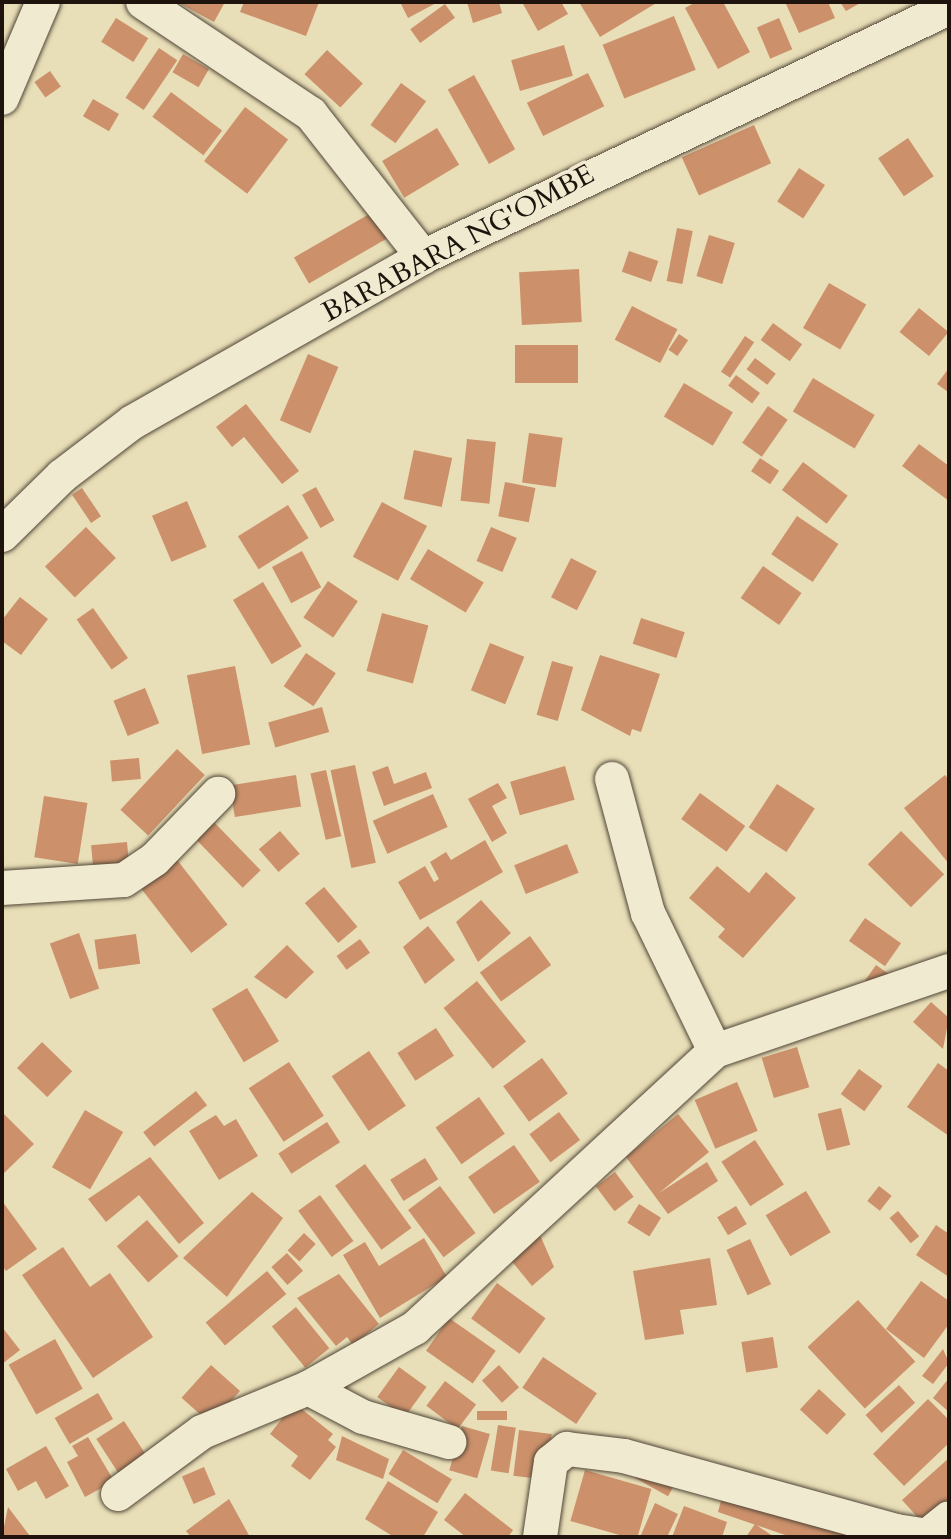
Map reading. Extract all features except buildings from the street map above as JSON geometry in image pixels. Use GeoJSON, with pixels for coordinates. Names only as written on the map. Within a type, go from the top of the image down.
{"type":"FeatureCollection","features":[{"type":"Feature","properties":{"kind":"street"},"geometry":{"type":"LineString","coordinates":[[2,98],[43,2]]}},
{"type":"Feature","properties":{"kind":"street"},"geometry":{"type":"LineString","coordinates":[[143,2],[311,114],[423,257]]}},
{"type":"Feature","properties":{"kind":"street","name":"BARABARA NG'OMBE"},"geometry":{"type":"LineString","coordinates":[[2,535],[62,476],[133,422],[423,257],[949,8]]}},
{"type":"Feature","properties":{"kind":"street"},"geometry":{"type":"LineString","coordinates":[[612,779],[648,913],[715,1051]]}},
{"type":"Feature","properties":{"kind":"street"},"geometry":{"type":"LineString","coordinates":[[2,888],[124,880],[155,859],[218,794]]}},
{"type":"Feature","properties":{"kind":"street"},"geometry":{"type":"LineString","coordinates":[[118,1494],[202,1432],[308,1388],[439,1308],[715,1051],[949,971]]}},
{"type":"Feature","properties":{"kind":"street"},"geometry":{"type":"LineString","coordinates":[[308,1388],[363,1417],[449,1442]]}},
{"type":"Feature","properties":{"kind":"street"},"geometry":{"type":"LineString","coordinates":[[540,1537],[551,1462],[567,1449],[624,1456],[896,1531],[927,1536],[949,1518]]}}]}
